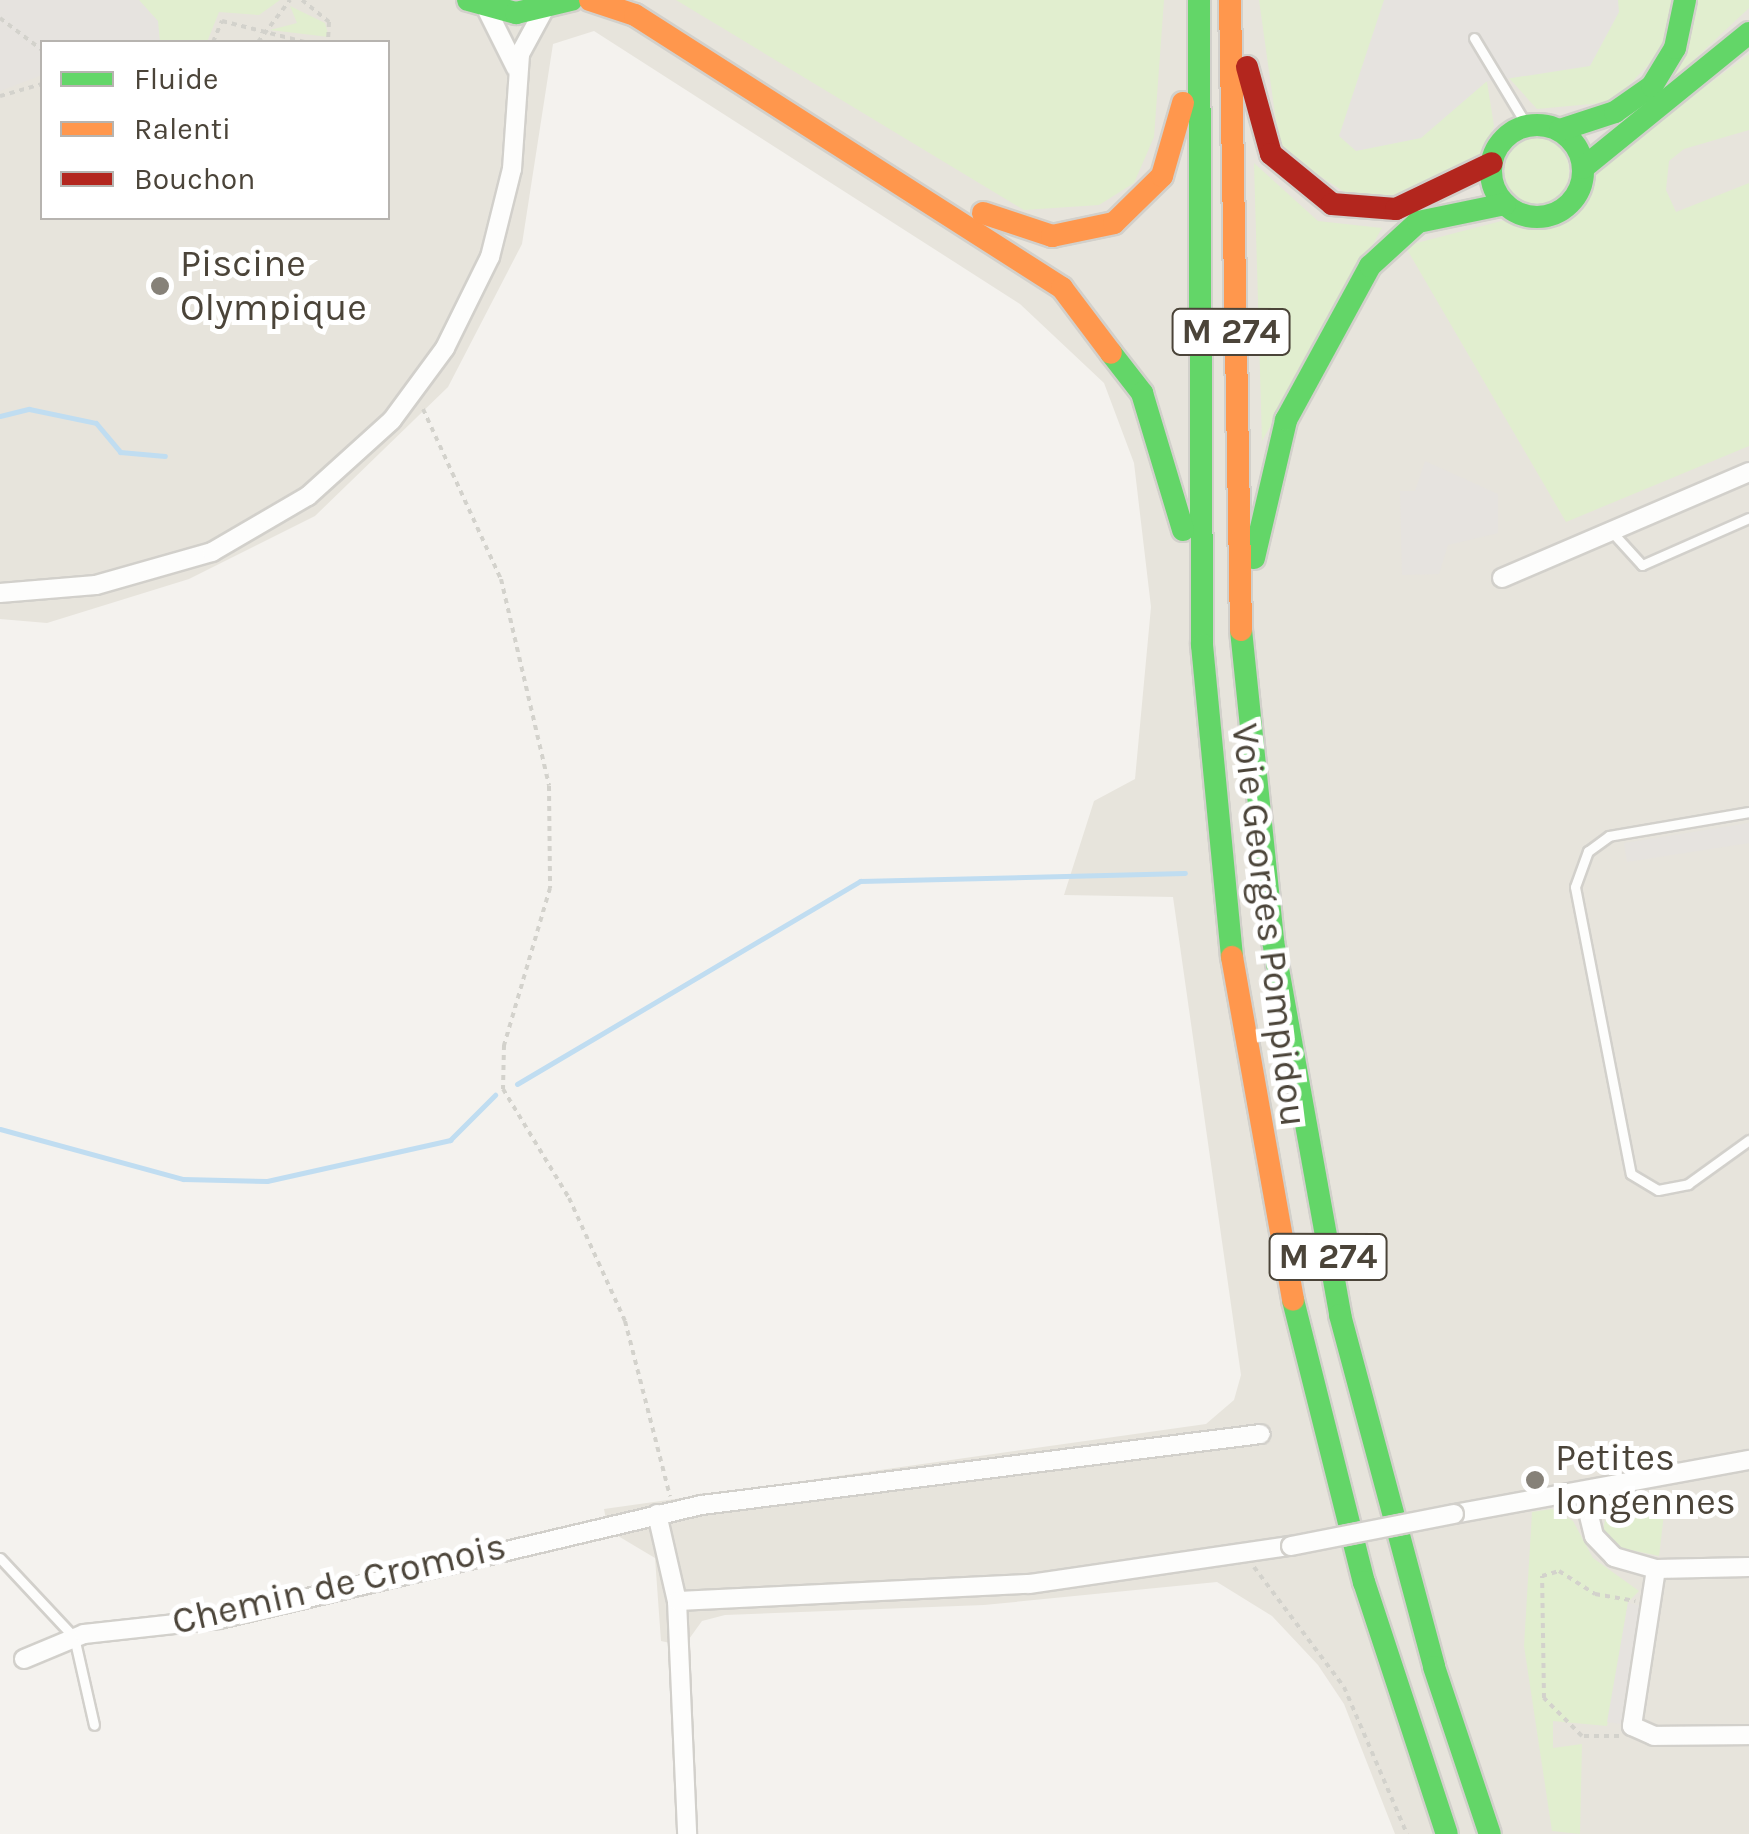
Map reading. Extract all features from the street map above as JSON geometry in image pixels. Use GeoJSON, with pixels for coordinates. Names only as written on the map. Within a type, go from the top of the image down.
{"type":"FeatureCollection","features":[{"type":"Feature","properties":{"kind":"main road"},"geometry":{"type":"LineString","coordinates":[[477,4],[545,8],[578,0],[635,15],[968,224],[1082,308],[1154,420],[1202,644]]}},
{"type":"Feature","properties":{"kind":"main road"},"geometry":{"type":"LineString","coordinates":[[641,0],[997,221],[1069,236],[1130,214],[1162,176],[1199,6]]}},
{"type":"Feature","properties":{"kind":"main road"},"geometry":{"type":"LineString","coordinates":[[1234,0],[1262,136],[1306,191],[1348,209],[1396,209],[1492,163],[1504,139],[1527,126],[1560,130],[1614,112],[1652,86],[1676,48],[1685,0]]}},
{"type":"Feature","properties":{"kind":"main road","name":"Voie Georges Pompidou"},"geometry":{"type":"LineString","coordinates":[[1234,0],[1233,455],[1246,664],[1273,941],[1312,1182],[1384,1492],[1490,1834]]}},
{"type":"Feature","properties":{"kind":"main road","name":"Voie Georges Pompidou"},"geometry":{"type":"LineString","coordinates":[[1199,6],[1202,644],[1228,934],[1269,1192],[1341,1503],[1448,1834]]}},
{"type":"Feature","properties":{"kind":"main road"},"geometry":{"type":"LineString","coordinates":[[1246,664],[1271,458],[1344,311],[1404,231],[1438,214],[1505,204],[1526,216],[1562,210],[1584,168],[1749,33]]}},
{"type":"Feature","properties":{"kind":"main road"},"geometry":{"type":"LineString","coordinates":[[1560,130],[1584,168]]}},
{"type":"Feature","properties":{"kind":"main road"},"geometry":{"type":"LineString","coordinates":[[1492,163],[1505,204]]}},
{"type":"Feature","properties":{"kind":"street"},"geometry":{"type":"LineString","coordinates":[[477,4],[518,74]]}},
{"type":"Feature","properties":{"kind":"street"},"geometry":{"type":"LineString","coordinates":[[0,593],[96,585],[224,546],[338,473],[412,396],[472,298],[499,227],[518,74],[545,8]]}},
{"type":"Feature","properties":{"kind":"street"},"geometry":{"type":"LineString","coordinates":[[1502,578],[1749,472]]}},
{"type":"Feature","properties":{"kind":"street","name":"Chemin de Cromois"},"geometry":{"type":"LineString","coordinates":[[24,1658],[74,1637],[219,1619],[665,1512],[1261,1434]]}},
{"type":"Feature","properties":{"kind":"street"},"geometry":{"type":"LineString","coordinates":[[678,1601],[892,1596],[1248,1553],[1749,1460]]}},
{"type":"Feature","properties":{"kind":"street"},"geometry":{"type":"LineString","coordinates":[[1583,1491],[1602,1546],[1656,1569],[1749,1567]]}},
{"type":"Feature","properties":{"kind":"street"},"geometry":{"type":"LineString","coordinates":[[665,1512],[678,1601],[687,1834]]}},
{"type":"Feature","properties":{"kind":"street"},"geometry":{"type":"LineString","coordinates":[[1656,1569],[1634,1730],[1749,1734]]}},
{"type":"Feature","properties":{"kind":"lane"},"geometry":{"type":"LineString","coordinates":[[1474,38],[1527,126]]}},
{"type":"Feature","properties":{"kind":"lane"},"geometry":{"type":"LineString","coordinates":[[1610,530],[1642,564],[1749,518]]}},
{"type":"Feature","properties":{"kind":"lane"},"geometry":{"type":"LineString","coordinates":[[1749,812],[1610,836],[1588,851],[1574,887],[1631,1174],[1658,1190],[1688,1184],[1749,1140]]}},
{"type":"Feature","properties":{"kind":"lane"},"geometry":{"type":"LineString","coordinates":[[0,1558],[74,1637],[94,1725]]}},
{"type":"Feature","properties":{"kind":"path"},"geometry":{"type":"LineString","coordinates":[[258,40],[259,30],[290,0]]}},
{"type":"Feature","properties":{"kind":"path"},"geometry":{"type":"LineString","coordinates":[[302,0],[329,22],[328,40]]}},
{"type":"Feature","properties":{"kind":"path"},"geometry":{"type":"LineString","coordinates":[[0,18],[40,48]]}},
{"type":"Feature","properties":{"kind":"path"},"geometry":{"type":"LineString","coordinates":[[215,40],[222,21],[297,40]]}},
{"type":"Feature","properties":{"kind":"path"},"geometry":{"type":"LineString","coordinates":[[0,96],[40,85]]}},
{"type":"Feature","properties":{"kind":"path"},"geometry":{"type":"LineString","coordinates":[[412,396],[436,428],[501,579],[548,786],[548,904],[504,1046],[503,1089],[568,1198],[625,1321],[665,1512]]}},
{"type":"Feature","properties":{"kind":"path"},"geometry":{"type":"LineString","coordinates":[[1248,1553],[1268,1594],[1344,1687],[1407,1834]]}},
{"type":"Feature","properties":{"kind":"path"},"geometry":{"type":"LineString","coordinates":[[1615,1598],[1544,1572],[1542,1690],[1582,1736],[1634,1730]]}},
{"type":"Feature","properties":{"kind":"shaded area"},"geometry":{"type":"Polygon","coordinates":[[[0,0],[1749,0],[1749,1834],[1395,1834],[1344,1704],[1318,1665],[1272,1616],[1217,1582],[984,1605],[725,1615],[702,1621],[684,1646],[661,1641],[655,1558],[608,1530],[604,1509],[1206,1424],[1234,1400],[1241,1375],[1173,897],[1064,895],[1094,801],[1135,779],[1151,607],[1134,463],[1104,383],[1020,304],[594,31],[553,44],[522,244],[448,387],[315,516],[189,579],[47,623],[0,619],[0,0]]]}},
{"type":"Feature","properties":{"kind":"shaded area"},"geometry":{"type":"Polygon","coordinates":[[[0,0],[139,0],[158,21],[160,40],[40,40],[40,76],[0,91],[0,0]]]}},
{"type":"Feature","properties":{"kind":"shaded area"},"geometry":{"type":"Polygon","coordinates":[[[1384,0],[1618,0],[1619,12],[1590,66],[1486,82],[1421,138],[1356,151],[1339,136],[1384,0]]]}},
{"type":"Feature","properties":{"kind":"shaded area"},"geometry":{"type":"Polygon","coordinates":[[[1425,461],[1498,494],[1498,533],[1448,545],[1439,574],[1402,575],[1400,491],[1415,491],[1425,461]]]}},
{"type":"Feature","properties":{"kind":"shaded area"},"geometry":{"type":"Polygon","coordinates":[[[1749,823],[1749,843],[1627,862],[1624,843],[1749,823]]]}},
{"type":"Feature","properties":{"kind":"shaded area"},"geometry":{"type":"Polygon","coordinates":[[[1628,1603],[1642,1606],[1621,1724],[1607,1722],[1628,1603]]]}},
{"type":"Feature","properties":{"kind":"green space"},"geometry":{"type":"Polygon","coordinates":[[[139,0],[280,0],[259,15],[219,12],[208,40],[159,40],[139,0]]]}},
{"type":"Feature","properties":{"kind":"green space"},"geometry":{"type":"Polygon","coordinates":[[[676,0],[1164,0],[1154,137],[1134,183],[1099,205],[1024,210],[676,0]]]}},
{"type":"Feature","properties":{"kind":"green space"},"geometry":{"type":"Polygon","coordinates":[[[1259,0],[1672,0],[1664,48],[1613,102],[1537,109],[1508,77],[1487,82],[1494,126],[1474,166],[1422,192],[1355,199],[1280,150],[1259,0]]]}},
{"type":"Feature","properties":{"kind":"green space"},"geometry":{"type":"Polygon","coordinates":[[[1693,0],[1749,0],[1749,8],[1669,83],[1693,0]]]}},
{"type":"Feature","properties":{"kind":"green space"},"geometry":{"type":"Polygon","coordinates":[[[290,6],[325,23],[329,37],[270,30],[297,23],[290,6]]]}},
{"type":"Feature","properties":{"kind":"green space"},"geometry":{"type":"Polygon","coordinates":[[[1749,54],[1749,130],[1684,149],[1669,161],[1666,190],[1676,212],[1749,183],[1749,446],[1566,522],[1405,246],[1509,219],[1545,229],[1566,222],[1606,161],[1749,54]]]}},
{"type":"Feature","properties":{"kind":"green space"},"geometry":{"type":"Polygon","coordinates":[[[1534,136],[1559,146],[1569,171],[1559,196],[1534,206],[1509,196],[1499,171],[1509,146],[1534,136]]]}},
{"type":"Feature","properties":{"kind":"green space"},"geometry":{"type":"Polygon","coordinates":[[[1254,163],[1318,221],[1382,228],[1262,441],[1254,163]]]}},
{"type":"Feature","properties":{"kind":"green space"},"geometry":{"type":"Polygon","coordinates":[[[1666,1497],[1659,1556],[1621,1548],[1603,1529],[1609,1504],[1666,1497]]]}},
{"type":"Feature","properties":{"kind":"green space"},"geometry":{"type":"Polygon","coordinates":[[[1552,1509],[1573,1521],[1593,1558],[1639,1591],[1628,1602],[1607,1726],[1553,1721],[1553,1748],[1582,1744],[1580,1834],[1552,1831],[1524,1646],[1532,1512],[1552,1509]]]}},
{"type":"Feature","properties":{"kind":"waterway"},"geometry":{"type":"LineString","coordinates":[[0,416],[29,409],[96,423],[120,452],[165,456]]}},
{"type":"Feature","properties":{"kind":"waterway"},"geometry":{"type":"LineString","coordinates":[[517,1084],[860,881],[1185,873]]}},
{"type":"Feature","properties":{"kind":"waterway"},"geometry":{"type":"LineString","coordinates":[[0,1129],[183,1179],[267,1181],[450,1140],[495,1095]]}},
{"type":"Feature","properties":{"kind":"traffic: fast"},"geometry":{"type":"LineString","coordinates":[[468,0],[516,13],[571,0]]}},
{"type":"Feature","properties":{"kind":"traffic: fast"},"geometry":{"type":"LineString","coordinates":[[1199,0],[1202,645],[1232,957]]}},
{"type":"Feature","properties":{"kind":"traffic: fast"},"geometry":{"type":"LineString","coordinates":[[1560,130],[1615,112],[1652,86],[1675,48],[1685,0]]}},
{"type":"Feature","properties":{"kind":"traffic: fast"},"geometry":{"type":"LineString","coordinates":[[1583,168],[1749,33]]}},
{"type":"Feature","properties":{"kind":"traffic: fast"},"geometry":{"type":"LineString","coordinates":[[1537,125],[1555,129],[1569,139],[1579,153],[1583,171],[1579,189],[1569,203],[1555,213],[1537,217],[1519,213],[1505,203],[1495,189],[1491,171],[1495,153],[1505,139],[1519,129],[1537,125]]}},
{"type":"Feature","properties":{"kind":"traffic: fast"},"geometry":{"type":"LineString","coordinates":[[1254,558],[1286,420],[1370,266],[1418,222],[1505,204]]}},
{"type":"Feature","properties":{"kind":"traffic: fast"},"geometry":{"type":"LineString","coordinates":[[1111,353],[1142,393],[1183,530]]}},
{"type":"Feature","properties":{"kind":"traffic: fast"},"geometry":{"type":"LineString","coordinates":[[1241,630],[1273,941],[1340,1315],[1434,1667],[1490,1834]]}},
{"type":"Feature","properties":{"kind":"traffic: fast"},"geometry":{"type":"LineString","coordinates":[[1293,1300],[1364,1582],[1447,1834]]}},
{"type":"Feature","properties":{"kind":"traffic: slow"},"geometry":{"type":"LineString","coordinates":[[590,0],[635,15],[1062,288],[1111,353]]}},
{"type":"Feature","properties":{"kind":"traffic: slow"},"geometry":{"type":"LineString","coordinates":[[1230,0],[1241,630]]}},
{"type":"Feature","properties":{"kind":"traffic: slow"},"geometry":{"type":"LineString","coordinates":[[983,213],[1052,236],[1114,223],[1162,176],[1183,103]]}},
{"type":"Feature","properties":{"kind":"traffic: slow"},"geometry":{"type":"LineString","coordinates":[[1232,957],[1293,1300]]}},
{"type":"Feature","properties":{"kind":"traffic: jam"},"geometry":{"type":"LineString","coordinates":[[1247,67],[1271,154],[1332,204],[1396,209],[1492,163]]}},
{"type":"Feature","properties":{"kind":"place","name":"Piscine Olympique"},"geometry":{"type":"Point","coordinates":[160,286]}},
{"type":"Feature","properties":{"kind":"place","name":"Petites longennes"},"geometry":{"type":"Point","coordinates":[1535,1480]}}]}
